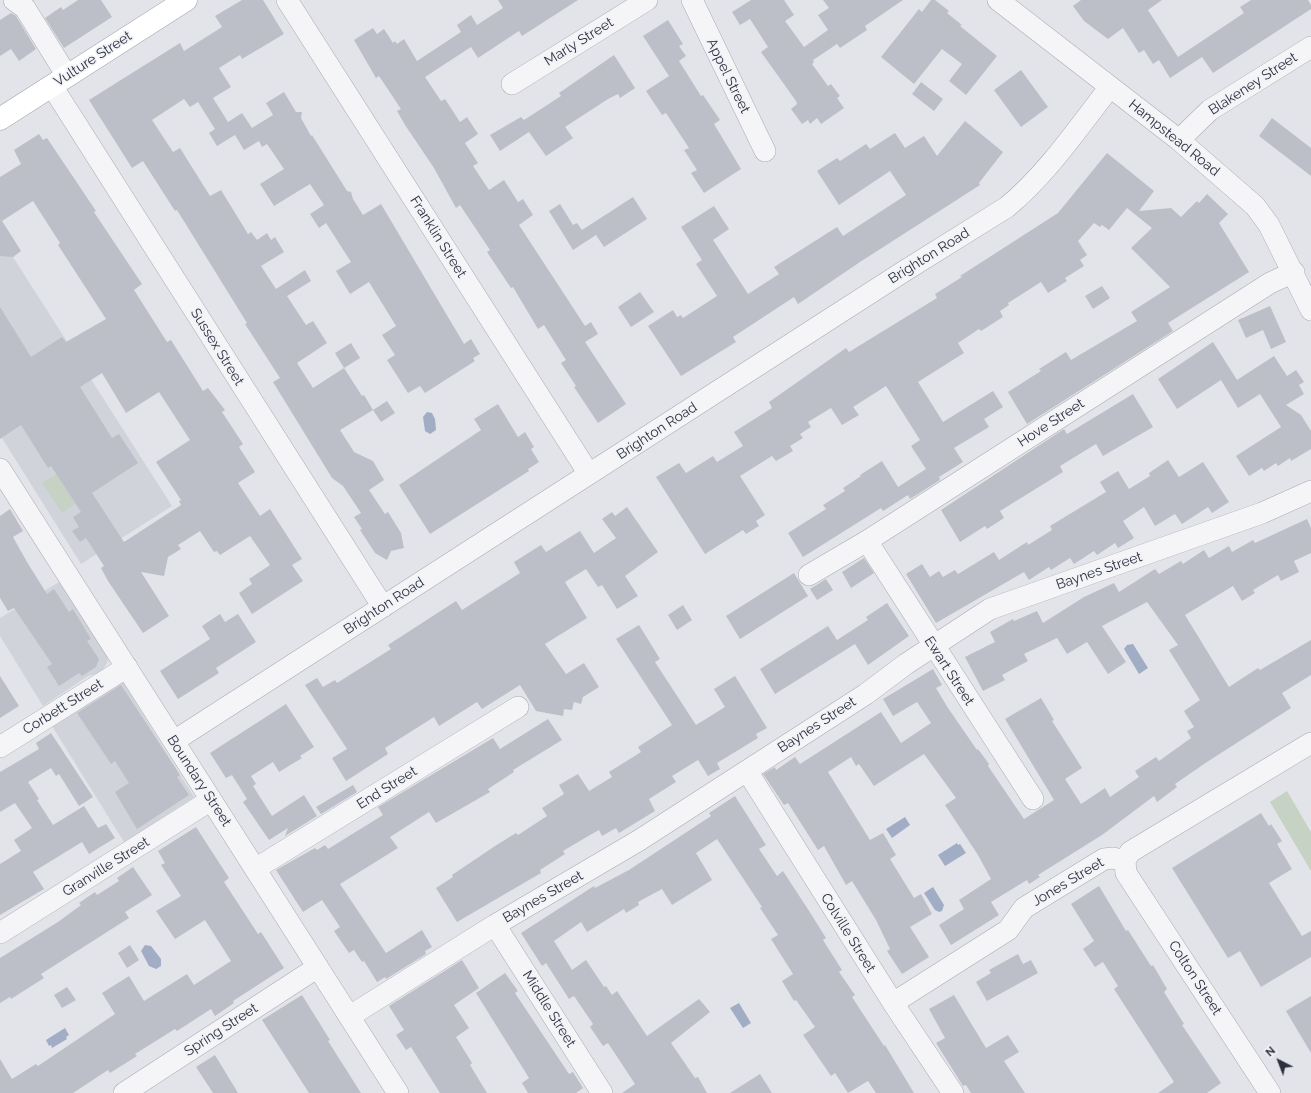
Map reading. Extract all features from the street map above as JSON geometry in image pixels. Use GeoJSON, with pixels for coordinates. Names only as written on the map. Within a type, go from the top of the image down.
{"type":"FeatureCollection","features":[{"type":"Feature","properties":{"kind":"main road","name":"Vulture Street"},"geometry":{"type":"LineString","coordinates":[[0,119],[186,0]]}},
{"type":"Feature","properties":{"kind":"street"},"geometry":{"type":"LineString","coordinates":[[0,2],[6,0]]}},
{"type":"Feature","properties":{"kind":"street","name":"Sussex Street"},"geometry":{"type":"LineString","coordinates":[[14,0],[25,8],[59,81],[383,607]]}},
{"type":"Feature","properties":{"kind":"street","name":"Franklin Street"},"geometry":{"type":"LineString","coordinates":[[287,0],[589,474]]}},
{"type":"Feature","properties":{"kind":"street","name":"Marly Street"},"geometry":{"type":"LineString","coordinates":[[512,84],[647,0]]}},
{"type":"Feature","properties":{"kind":"street","name":"Appel Street"},"geometry":{"type":"LineString","coordinates":[[692,0],[765,151]]}},
{"type":"Feature","properties":{"kind":"street","name":"Hampstead Road"},"geometry":{"type":"LineString","coordinates":[[998,0],[1179,140],[1255,206],[1269,225],[1294,272],[1311,310]]}},
{"type":"Feature","properties":{"kind":"street","name":"Blakeney Street"},"geometry":{"type":"LineString","coordinates":[[1179,140],[1210,110],[1311,46]]}},
{"type":"Feature","properties":{"kind":"street","name":"Brighton Road"},"geometry":{"type":"LineString","coordinates":[[174,742],[906,270],[1007,207],[1019,197],[1053,158],[1110,87]]}},
{"type":"Feature","properties":{"kind":"street","name":"Hove Street"},"geometry":{"type":"LineString","coordinates":[[809,575],[867,541],[1274,281],[1294,272]]}},
{"type":"Feature","properties":{"kind":"street","name":"Boundary Street"},"geometry":{"type":"LineString","coordinates":[[0,469],[398,1093]]}},
{"type":"Feature","properties":{"kind":"street","name":"Baynes Street"},"geometry":{"type":"LineString","coordinates":[[350,1016],[495,925],[638,841],[866,694],[933,646],[994,607],[1267,512],[1311,490]]}},
{"type":"Feature","properties":{"kind":"street","name":"Ewart Street"},"geometry":{"type":"LineString","coordinates":[[867,541],[1032,799]]}},
{"type":"Feature","properties":{"kind":"street","name":"Corbett Street"},"geometry":{"type":"LineString","coordinates":[[0,747],[126,667]]}},
{"type":"Feature","properties":{"kind":"street","name":"End Street"},"geometry":{"type":"LineString","coordinates":[[255,869],[518,707]]}},
{"type":"Feature","properties":{"kind":"street","name":"Jones Street"},"geometry":{"type":"LineString","coordinates":[[893,1003],[1008,930],[1024,908],[1104,859],[1113,858],[1125,861],[1130,852],[1311,743]]}},
{"type":"Feature","properties":{"kind":"street","name":"Colville Street"},"geometry":{"type":"LineString","coordinates":[[747,771],[893,1003],[953,1093]]}},
{"type":"Feature","properties":{"kind":"street","name":"Granville Street"},"geometry":{"type":"LineString","coordinates":[[0,933],[211,800]]}},
{"type":"Feature","properties":{"kind":"street","name":"Colton Street"},"geometry":{"type":"LineString","coordinates":[[1125,861],[1126,873],[1270,1093]]}},
{"type":"Feature","properties":{"kind":"street","name":"Middle Street"},"geometry":{"type":"LineString","coordinates":[[495,925],[602,1093]]}},
{"type":"Feature","properties":{"kind":"street","name":"Spring Street"},"geometry":{"type":"LineString","coordinates":[[124,1093],[318,967]]}},
{"type":"Feature","properties":{"kind":"shaded area"},"geometry":{"type":"Polygon","coordinates":[[[0,218],[21,251],[13,257],[172,506],[81,564],[0,435],[0,218]]]}},
{"type":"Feature","properties":{"kind":"shaded area"},"geometry":{"type":"Polygon","coordinates":[[[59,582],[107,656],[108,661],[102,672],[88,676],[43,706],[0,636],[0,618],[59,582]]]}},
{"type":"Feature","properties":{"kind":"shaded area"},"geometry":{"type":"Polygon","coordinates":[[[122,681],[194,797],[124,842],[52,726],[122,681]]]}},
{"type":"Feature","properties":{"kind":"green space"},"geometry":{"type":"Polygon","coordinates":[[[56,474],[75,504],[62,513],[42,483],[56,474]]]}},
{"type":"Feature","properties":{"kind":"green space"},"geometry":{"type":"Polygon","coordinates":[[[1287,791],[1311,832],[1311,871],[1270,802],[1287,791]]]}},
{"type":"Feature","properties":{"kind":"water"},"geometry":{"type":"Polygon","coordinates":[[[427,412],[432,413],[435,419],[436,430],[430,434],[425,431],[423,417],[427,412]]]}},
{"type":"Feature","properties":{"kind":"water"},"geometry":{"type":"Polygon","coordinates":[[[1133,644],[1148,668],[1139,674],[1124,649],[1127,645],[1133,644]]]}},
{"type":"Feature","properties":{"kind":"water"},"geometry":{"type":"Polygon","coordinates":[[[905,817],[910,825],[892,838],[886,829],[905,817]]]}},
{"type":"Feature","properties":{"kind":"water"},"geometry":{"type":"Polygon","coordinates":[[[957,843],[958,845],[960,844],[966,853],[945,866],[938,855],[957,843]]]}},
{"type":"Feature","properties":{"kind":"water"},"geometry":{"type":"Polygon","coordinates":[[[933,887],[944,905],[942,911],[939,912],[935,910],[924,893],[933,887]]]}},
{"type":"Feature","properties":{"kind":"water"},"geometry":{"type":"Polygon","coordinates":[[[145,945],[151,946],[161,959],[161,966],[156,969],[149,966],[141,951],[145,945]]]}},
{"type":"Feature","properties":{"kind":"water"},"geometry":{"type":"Polygon","coordinates":[[[739,1003],[751,1023],[743,1028],[730,1008],[739,1003]]]}},
{"type":"Feature","properties":{"kind":"water"},"geometry":{"type":"Polygon","coordinates":[[[65,1028],[69,1035],[66,1037],[67,1039],[52,1048],[51,1045],[49,1046],[46,1040],[65,1028]]]}},
{"type":"Feature","properties":{"kind":"building"},"geometry":{"type":"Polygon","coordinates":[[[78,0],[101,0],[112,17],[64,48],[45,18],[61,7],[63,10],[78,0]]]}},
{"type":"Feature","properties":{"kind":"building"},"geometry":{"type":"Polygon","coordinates":[[[242,0],[263,0],[284,34],[242,59],[240,55],[219,68],[231,87],[213,98],[228,122],[242,113],[252,128],[273,115],[266,103],[284,92],[296,112],[302,112],[301,118],[311,136],[312,135],[347,191],[351,192],[353,199],[363,215],[381,204],[464,344],[471,339],[480,354],[473,358],[475,361],[425,393],[420,386],[408,393],[387,360],[395,355],[382,335],[396,326],[369,282],[350,294],[336,271],[351,262],[326,223],[319,228],[310,214],[324,205],[310,184],[274,206],[260,184],[284,169],[267,144],[262,147],[259,141],[244,150],[235,135],[217,146],[209,133],[215,129],[198,102],[190,107],[184,99],[152,120],[173,152],[180,148],[210,196],[221,190],[248,234],[251,232],[257,240],[267,233],[271,240],[275,237],[284,252],[261,266],[276,289],[305,270],[311,281],[287,296],[306,325],[313,321],[327,343],[297,363],[313,388],[344,368],[373,410],[340,430],[354,452],[373,461],[384,480],[369,490],[385,514],[388,512],[401,533],[404,548],[391,551],[387,560],[375,553],[360,530],[362,529],[354,517],[361,513],[343,486],[332,478],[273,382],[280,378],[245,324],[247,323],[177,210],[175,211],[143,161],[132,168],[89,100],[180,43],[184,51],[222,27],[215,16],[242,0]]]}},
{"type":"Feature","properties":{"kind":"building"},"geometry":{"type":"Polygon","coordinates":[[[498,0],[578,0],[522,36],[519,31],[478,58],[471,47],[425,77],[441,101],[445,99],[460,122],[467,117],[478,134],[465,143],[478,163],[473,166],[489,190],[504,180],[518,202],[523,199],[533,215],[519,225],[585,326],[591,322],[598,334],[585,342],[626,404],[598,423],[574,387],[576,386],[561,363],[566,360],[544,325],[538,329],[513,287],[511,288],[487,252],[490,250],[460,205],[456,208],[434,168],[397,111],[401,109],[379,76],[376,78],[354,40],[373,28],[377,34],[384,29],[393,43],[395,41],[397,44],[404,39],[417,61],[461,32],[457,25],[471,15],[477,25],[503,8],[498,0]]]}},
{"type":"Feature","properties":{"kind":"building"},"geometry":{"type":"Polygon","coordinates":[[[751,0],[784,0],[794,15],[785,21],[804,47],[828,30],[818,15],[829,8],[823,0],[903,0],[865,26],[867,30],[840,48],[837,44],[813,60],[814,62],[812,64],[828,86],[831,84],[840,96],[837,98],[844,108],[821,124],[817,118],[810,124],[808,120],[802,124],[791,109],[797,104],[796,101],[761,52],[768,47],[750,19],[740,25],[732,12],[751,0]]]}},
{"type":"Feature","properties":{"kind":"building"},"geometry":{"type":"Polygon","coordinates":[[[931,0],[935,0],[949,11],[947,13],[962,25],[960,26],[997,56],[966,95],[949,81],[962,64],[942,49],[914,84],[881,57],[919,9],[922,12],[931,0]]]}},
{"type":"Feature","properties":{"kind":"building"},"geometry":{"type":"Polygon","coordinates":[[[1081,0],[1162,0],[1148,10],[1178,57],[1244,13],[1240,7],[1251,0],[1308,0],[1311,5],[1311,9],[1213,73],[1202,57],[1170,78],[1159,60],[1153,64],[1144,50],[1139,53],[1123,28],[1108,39],[1084,21],[1073,6],[1081,0]]]}},
{"type":"Feature","properties":{"kind":"building"},"geometry":{"type":"Polygon","coordinates":[[[11,13],[16,16],[36,49],[19,61],[11,49],[0,56],[0,20],[11,13]]]}},
{"type":"Feature","properties":{"kind":"building"},"geometry":{"type":"Polygon","coordinates":[[[668,20],[683,44],[679,46],[686,56],[679,61],[701,96],[703,95],[720,120],[714,124],[741,169],[704,193],[691,173],[697,170],[684,150],[689,148],[666,113],[662,115],[646,91],[669,76],[643,36],[668,20]]]}},
{"type":"Feature","properties":{"kind":"building"},"geometry":{"type":"Polygon","coordinates":[[[614,55],[635,88],[620,98],[618,94],[608,99],[565,127],[573,138],[546,156],[529,132],[500,151],[490,135],[521,117],[524,120],[561,96],[559,93],[614,55]]]}},
{"type":"Feature","properties":{"kind":"building"},"geometry":{"type":"Polygon","coordinates":[[[1021,70],[1048,107],[1021,127],[994,90],[1021,70]]]}},
{"type":"Feature","properties":{"kind":"building"},"geometry":{"type":"Polygon","coordinates":[[[921,82],[943,99],[934,111],[912,94],[921,82]]]}},
{"type":"Feature","properties":{"kind":"building"},"geometry":{"type":"Polygon","coordinates":[[[1272,118],[1311,148],[1311,176],[1259,136],[1272,118]]]}},
{"type":"Feature","properties":{"kind":"building"},"geometry":{"type":"Polygon","coordinates":[[[965,121],[1003,152],[979,183],[980,185],[860,262],[798,304],[794,297],[733,337],[736,342],[681,376],[648,326],[673,310],[677,317],[681,315],[683,318],[717,296],[696,264],[702,260],[681,227],[714,206],[729,229],[713,240],[748,294],[779,274],[774,267],[837,227],[843,236],[906,195],[890,171],[839,205],[817,171],[837,158],[840,161],[866,144],[870,149],[895,133],[905,148],[924,136],[937,156],[965,121]]]}},
{"type":"Feature","properties":{"kind":"building"},"geometry":{"type":"Polygon","coordinates":[[[39,134],[43,140],[47,138],[96,211],[94,212],[142,284],[134,290],[167,342],[171,340],[203,391],[208,388],[225,410],[222,412],[243,444],[239,447],[255,472],[238,483],[260,516],[270,509],[302,559],[292,565],[303,581],[252,614],[239,593],[252,584],[249,579],[270,565],[250,536],[220,555],[217,551],[214,552],[200,531],[178,545],[181,549],[168,557],[164,576],[141,572],[169,616],[143,633],[108,581],[101,568],[104,566],[86,538],[80,542],[72,531],[79,527],[73,517],[81,512],[51,466],[48,468],[21,425],[0,439],[0,307],[31,357],[62,337],[66,342],[106,319],[58,245],[60,243],[33,201],[2,221],[21,251],[13,257],[0,256],[0,177],[21,164],[14,150],[39,134]],[[102,373],[80,387],[112,438],[119,434],[138,463],[92,493],[124,542],[181,505],[179,501],[181,500],[156,462],[190,440],[159,392],[126,413],[102,373]]]}},
{"type":"Feature","properties":{"kind":"building"},"geometry":{"type":"Polygon","coordinates":[[[1107,153],[1154,191],[1139,211],[1171,208],[1181,217],[1197,201],[1199,203],[1207,194],[1228,214],[1219,223],[1249,272],[1168,323],[1173,331],[1027,424],[1008,392],[1041,371],[1039,369],[1066,352],[1071,360],[1137,321],[1131,312],[1170,287],[1131,248],[1152,228],[1127,208],[1109,230],[1102,225],[1100,227],[1094,223],[1078,241],[1087,255],[1080,260],[1084,266],[1065,278],[1067,281],[1048,293],[1041,282],[1008,303],[1009,305],[1000,311],[1003,317],[981,331],[979,329],[958,343],[964,353],[918,382],[943,422],[993,391],[1003,407],[984,419],[989,427],[954,448],[963,462],[939,477],[940,480],[910,499],[908,495],[883,511],[881,508],[803,557],[788,533],[826,509],[823,505],[845,491],[843,488],[861,476],[860,475],[882,461],[898,487],[926,469],[911,446],[920,440],[886,386],[853,407],[859,415],[842,425],[831,408],[808,422],[811,427],[800,434],[803,438],[790,446],[793,451],[776,461],[772,456],[740,476],[765,515],[756,521],[759,526],[746,534],[743,530],[705,554],[656,477],[679,463],[686,473],[713,456],[717,462],[743,446],[734,432],[772,408],[769,402],[846,348],[849,352],[937,298],[935,294],[962,277],[960,276],[1058,213],[1107,153]]]}},
{"type":"Feature","properties":{"kind":"building"},"geometry":{"type":"Polygon","coordinates":[[[633,197],[647,219],[604,247],[596,235],[573,250],[549,211],[560,204],[573,225],[577,223],[582,230],[633,197]]]}},
{"type":"Feature","properties":{"kind":"building"},"geometry":{"type":"Polygon","coordinates":[[[1102,286],[1110,298],[1093,309],[1085,296],[1102,286]]]}},
{"type":"Feature","properties":{"kind":"building"},"geometry":{"type":"Polygon","coordinates":[[[640,292],[654,312],[631,327],[618,307],[640,292]]]}},
{"type":"Feature","properties":{"kind":"building"},"geometry":{"type":"Polygon","coordinates":[[[1270,306],[1286,342],[1271,349],[1263,330],[1246,338],[1238,320],[1270,306]]]}},
{"type":"Feature","properties":{"kind":"building"},"geometry":{"type":"Polygon","coordinates":[[[1213,342],[1237,380],[1274,356],[1287,376],[1296,370],[1304,382],[1299,385],[1304,394],[1286,405],[1301,415],[1311,431],[1311,449],[1291,461],[1290,458],[1278,466],[1276,463],[1264,471],[1262,468],[1249,476],[1236,456],[1281,427],[1260,394],[1238,408],[1221,380],[1177,409],[1158,379],[1213,342]]]}},
{"type":"Feature","properties":{"kind":"building"},"geometry":{"type":"Polygon","coordinates":[[[351,343],[360,358],[344,368],[335,353],[351,343]]]}},
{"type":"Feature","properties":{"kind":"building"},"geometry":{"type":"Polygon","coordinates":[[[1133,394],[1153,427],[1103,456],[1096,444],[1060,466],[1063,472],[1000,511],[1004,518],[987,529],[985,526],[960,542],[941,510],[1064,429],[1067,434],[1133,394]]]}},
{"type":"Feature","properties":{"kind":"building"},"geometry":{"type":"Polygon","coordinates":[[[387,401],[395,413],[381,422],[373,410],[387,401]]]}},
{"type":"Feature","properties":{"kind":"building"},"geometry":{"type":"Polygon","coordinates":[[[498,404],[518,437],[525,432],[534,447],[531,449],[539,462],[528,469],[529,471],[430,534],[399,485],[481,430],[474,419],[498,404]]]}},
{"type":"Feature","properties":{"kind":"building"},"geometry":{"type":"Polygon","coordinates":[[[1168,460],[1179,477],[1203,462],[1229,502],[1212,513],[1208,507],[1182,524],[1175,514],[1155,526],[1144,507],[1123,521],[1134,538],[1118,548],[1115,543],[1097,555],[1094,551],[1074,564],[1070,558],[1051,570],[1049,567],[1029,580],[1024,572],[936,623],[906,574],[922,564],[930,577],[939,571],[943,577],[955,570],[958,574],[994,552],[999,560],[1027,542],[1028,545],[1052,530],[1050,526],[1106,492],[1100,482],[1118,471],[1129,489],[1150,476],[1149,473],[1168,460]]]}},
{"type":"Feature","properties":{"kind":"building"},"geometry":{"type":"Polygon","coordinates":[[[627,507],[658,552],[625,576],[638,596],[617,609],[602,585],[598,587],[586,569],[565,582],[587,618],[545,644],[566,674],[584,663],[599,687],[583,697],[581,704],[574,702],[572,710],[564,709],[563,716],[536,711],[520,685],[482,709],[477,702],[439,726],[434,717],[385,748],[388,754],[346,781],[332,758],[347,749],[305,685],[317,678],[323,687],[335,680],[337,683],[391,649],[388,645],[456,601],[462,610],[520,573],[514,562],[541,545],[546,552],[580,531],[594,553],[616,538],[602,519],[612,512],[615,516],[627,507]]]}},
{"type":"Feature","properties":{"kind":"building"},"geometry":{"type":"Polygon","coordinates":[[[10,509],[23,531],[13,537],[27,562],[47,594],[54,589],[69,612],[73,609],[91,639],[87,641],[99,659],[96,667],[82,676],[79,673],[59,686],[47,667],[52,664],[14,608],[8,611],[0,598],[0,516],[10,509]]]}},
{"type":"Feature","properties":{"kind":"building"},"geometry":{"type":"Polygon","coordinates":[[[1307,519],[1311,528],[1311,553],[1294,561],[1299,572],[1281,581],[1278,575],[1253,590],[1255,593],[1242,601],[1233,586],[1185,615],[1229,687],[1258,668],[1260,670],[1311,640],[1311,675],[1282,693],[1291,708],[1175,784],[1177,787],[1157,802],[1154,796],[1102,835],[1038,875],[1040,877],[1029,884],[1027,880],[991,902],[999,915],[951,945],[939,925],[964,909],[959,900],[991,879],[978,855],[945,805],[956,798],[924,754],[874,786],[859,764],[856,766],[851,757],[828,772],[870,840],[883,833],[896,855],[890,859],[914,898],[921,894],[932,914],[910,927],[929,957],[902,974],[887,951],[890,949],[876,920],[852,881],[846,885],[824,846],[818,850],[788,803],[784,805],[763,774],[775,767],[776,770],[795,757],[800,764],[881,712],[901,743],[931,723],[917,702],[893,716],[883,699],[933,669],[942,685],[936,688],[948,708],[977,750],[978,749],[989,764],[988,766],[1024,819],[1054,800],[1005,719],[1041,698],[1054,720],[1052,721],[1082,768],[1065,779],[1081,804],[1105,788],[1110,797],[1139,777],[1135,771],[1156,757],[1159,761],[1191,738],[1187,731],[1194,727],[1184,711],[1200,700],[1169,650],[1178,645],[1147,602],[1102,626],[1126,662],[1108,674],[1087,642],[1067,654],[1057,638],[1024,654],[1028,661],[1002,675],[1005,680],[983,691],[965,657],[995,642],[990,632],[1013,619],[1014,621],[1037,611],[1043,623],[1084,597],[1114,583],[1119,592],[1155,569],[1159,574],[1181,561],[1183,564],[1204,550],[1209,558],[1229,546],[1232,552],[1253,540],[1255,543],[1307,519]]]}},
{"type":"Feature","properties":{"kind":"building"},"geometry":{"type":"Polygon","coordinates":[[[864,558],[874,573],[851,588],[842,572],[864,558]]]}},
{"type":"Feature","properties":{"kind":"building"},"geometry":{"type":"Polygon","coordinates":[[[794,573],[808,596],[740,639],[726,616],[794,573]]]}},
{"type":"Feature","properties":{"kind":"building"},"geometry":{"type":"Polygon","coordinates":[[[826,579],[833,590],[817,600],[810,589],[826,579]]]}},
{"type":"Feature","properties":{"kind":"building"},"geometry":{"type":"Polygon","coordinates":[[[887,603],[909,636],[868,665],[855,644],[775,694],[760,669],[828,626],[837,640],[868,620],[866,617],[887,603]]]}},
{"type":"Feature","properties":{"kind":"building"},"geometry":{"type":"Polygon","coordinates":[[[683,605],[692,620],[677,630],[668,615],[683,605]]]}},
{"type":"Feature","properties":{"kind":"building"},"geometry":{"type":"Polygon","coordinates":[[[220,614],[225,622],[238,614],[256,642],[216,668],[219,673],[178,699],[160,671],[210,639],[202,626],[220,614]]]}},
{"type":"Feature","properties":{"kind":"building"},"geometry":{"type":"Polygon","coordinates":[[[639,625],[660,659],[655,662],[696,725],[725,707],[714,689],[735,676],[767,728],[756,734],[758,738],[717,763],[720,769],[708,776],[698,760],[672,776],[676,782],[649,799],[655,811],[619,833],[616,828],[602,836],[599,830],[590,835],[563,851],[565,854],[540,870],[541,873],[457,922],[436,888],[453,877],[452,875],[495,846],[516,833],[518,835],[547,816],[542,808],[564,794],[559,785],[578,774],[589,791],[612,777],[609,772],[641,752],[638,747],[672,725],[616,639],[639,625]]]}},
{"type":"Feature","properties":{"kind":"building"},"geometry":{"type":"Polygon","coordinates":[[[0,676],[19,706],[0,718],[0,676]]]}},
{"type":"Feature","properties":{"kind":"building"},"geometry":{"type":"Polygon","coordinates":[[[121,685],[180,775],[177,777],[189,795],[137,829],[115,792],[129,783],[115,761],[111,764],[77,713],[121,685]]]}},
{"type":"Feature","properties":{"kind":"building"},"geometry":{"type":"Polygon","coordinates":[[[286,704],[314,747],[300,756],[302,758],[279,772],[273,762],[251,776],[256,784],[253,786],[272,816],[304,795],[317,816],[285,836],[288,828],[269,840],[243,802],[247,799],[232,775],[226,778],[210,753],[286,704]]]}},
{"type":"Feature","properties":{"kind":"building"},"geometry":{"type":"Polygon","coordinates":[[[548,719],[562,740],[513,770],[514,772],[488,789],[490,792],[436,823],[429,812],[390,837],[398,848],[340,884],[386,953],[422,930],[432,947],[425,951],[426,954],[386,979],[385,977],[377,982],[364,961],[362,962],[354,950],[349,953],[334,931],[340,927],[322,900],[303,912],[276,870],[315,848],[317,850],[325,845],[328,849],[383,815],[378,807],[493,738],[500,749],[548,719]]]}},
{"type":"Feature","properties":{"kind":"building"},"geometry":{"type":"Polygon","coordinates":[[[51,733],[93,797],[79,806],[59,774],[56,776],[51,768],[28,782],[39,799],[37,800],[53,825],[84,806],[98,828],[106,824],[115,838],[89,854],[82,842],[33,872],[44,889],[0,915],[0,864],[21,851],[14,840],[32,828],[15,803],[0,812],[0,772],[39,749],[36,743],[51,733]]]}},
{"type":"Feature","properties":{"kind":"building"},"geometry":{"type":"Polygon","coordinates":[[[353,785],[357,792],[321,814],[316,807],[353,785]]]}},
{"type":"Feature","properties":{"kind":"building"},"geometry":{"type":"Polygon","coordinates":[[[735,796],[766,845],[759,849],[777,876],[783,871],[811,914],[826,938],[823,940],[842,970],[839,972],[855,995],[852,997],[884,1046],[885,1045],[914,1093],[876,1093],[868,1081],[848,1093],[835,1073],[831,1076],[803,1035],[815,1027],[796,1000],[794,1001],[782,981],[793,974],[771,939],[778,935],[760,908],[762,907],[717,839],[696,853],[712,880],[672,905],[662,889],[638,902],[639,905],[626,913],[624,909],[587,932],[581,922],[554,941],[572,970],[586,960],[604,987],[606,986],[612,995],[617,991],[647,1036],[699,999],[710,1012],[671,1043],[695,1078],[698,1077],[707,1093],[622,1093],[635,1084],[608,1043],[603,1046],[590,1027],[593,1024],[574,996],[569,999],[546,963],[542,966],[521,933],[594,886],[595,888],[629,870],[711,816],[709,813],[735,796]]]}},
{"type":"Feature","properties":{"kind":"building"},"geometry":{"type":"Polygon","coordinates":[[[1261,813],[1269,826],[1271,824],[1282,841],[1277,844],[1292,869],[1269,883],[1302,936],[1311,931],[1311,957],[1261,987],[1240,951],[1228,958],[1172,868],[1261,813]]]}},
{"type":"Feature","properties":{"kind":"building"},"geometry":{"type":"Polygon","coordinates":[[[196,827],[229,878],[224,882],[258,934],[261,932],[284,968],[233,1001],[234,1003],[215,1016],[211,1009],[177,1031],[175,1029],[135,1054],[137,1056],[110,1073],[108,1070],[73,1093],[0,1093],[0,1059],[12,1079],[36,1064],[38,1066],[115,1014],[102,993],[129,976],[144,1001],[187,974],[194,985],[231,961],[205,920],[175,939],[156,911],[181,896],[161,865],[165,863],[158,851],[196,827]]]}},
{"type":"Feature","properties":{"kind":"building"},"geometry":{"type":"Polygon","coordinates":[[[133,867],[152,895],[125,912],[129,918],[41,974],[44,978],[11,999],[10,997],[0,1003],[0,958],[58,922],[81,905],[79,903],[95,892],[97,895],[119,881],[117,878],[133,867]]]}},
{"type":"Feature","properties":{"kind":"building"},"geometry":{"type":"Polygon","coordinates":[[[1099,886],[1126,931],[1128,930],[1151,966],[1153,965],[1167,989],[1164,992],[1184,1024],[1182,1025],[1221,1083],[1207,1093],[1158,1093],[1174,1082],[1114,989],[1118,986],[1103,962],[1095,967],[1083,949],[1094,941],[1071,904],[1099,886]]]}},
{"type":"Feature","properties":{"kind":"building"},"geometry":{"type":"Polygon","coordinates":[[[130,945],[139,960],[127,968],[118,953],[130,945]]]}},
{"type":"Feature","properties":{"kind":"building"},"geometry":{"type":"Polygon","coordinates":[[[1018,954],[1023,964],[1031,960],[1038,973],[987,1001],[976,982],[991,973],[989,970],[1018,954]]]}},
{"type":"Feature","properties":{"kind":"building"},"geometry":{"type":"Polygon","coordinates":[[[462,960],[479,988],[454,1005],[469,1028],[456,1037],[472,1063],[470,1065],[487,1093],[440,1093],[411,1047],[406,1050],[396,1035],[404,1030],[389,1006],[462,960]]]}},
{"type":"Feature","properties":{"kind":"building"},"geometry":{"type":"Polygon","coordinates":[[[505,973],[518,991],[515,993],[569,1074],[573,1072],[583,1088],[576,1093],[528,1093],[522,1083],[529,1078],[476,993],[505,973]]]}},
{"type":"Feature","properties":{"kind":"building"},"geometry":{"type":"Polygon","coordinates":[[[67,987],[76,1000],[62,1008],[54,995],[67,987]]]}},
{"type":"Feature","properties":{"kind":"building"},"geometry":{"type":"Polygon","coordinates":[[[302,995],[330,1040],[328,1041],[361,1093],[309,1093],[262,1020],[302,995]]]}},
{"type":"Feature","properties":{"kind":"building"},"geometry":{"type":"Polygon","coordinates":[[[954,995],[986,1048],[1008,1035],[1019,1052],[1004,1061],[1025,1093],[971,1093],[966,1085],[963,1086],[936,1043],[945,1038],[929,1009],[954,995]]]}},
{"type":"Feature","properties":{"kind":"building"},"geometry":{"type":"Polygon","coordinates":[[[1311,996],[1311,1053],[1286,1011],[1311,996]]]}},
{"type":"Feature","properties":{"kind":"building"},"geometry":{"type":"Polygon","coordinates":[[[215,1055],[238,1093],[213,1093],[196,1067],[215,1055]]]}},
{"type":"Feature","properties":{"kind":"building"},"geometry":{"type":"Polygon","coordinates":[[[760,1074],[772,1093],[730,1093],[760,1074]]]}}]}
